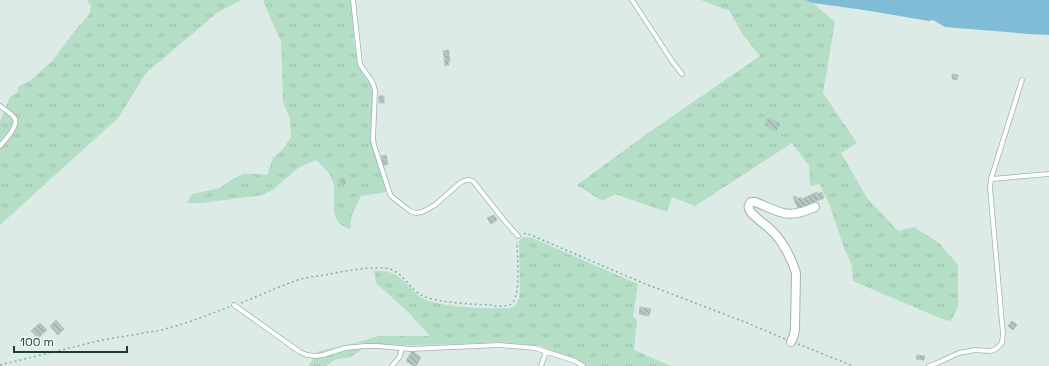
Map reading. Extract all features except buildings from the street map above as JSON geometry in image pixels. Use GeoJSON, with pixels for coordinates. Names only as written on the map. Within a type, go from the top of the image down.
{"type":"FeatureCollection","features":[{"type":"Feature","properties":{"kind":"street"},"geometry":{"type":"LineString","coordinates":[[791,342],[795,328],[795,268],[781,242],[771,230],[751,212],[749,205],[750,202],[755,202],[786,214],[802,213],[815,208]]}},
{"type":"Feature","properties":{"kind":"lane"},"geometry":{"type":"LineString","coordinates":[[353,0],[360,64],[372,80],[375,91],[373,132],[374,145],[391,196],[410,211],[416,213],[422,212],[435,205],[460,183],[465,180],[473,181],[518,236]]}},
{"type":"Feature","properties":{"kind":"lane"},"geometry":{"type":"LineString","coordinates":[[632,0],[682,74]]}},
{"type":"Feature","properties":{"kind":"lane"},"geometry":{"type":"LineString","coordinates":[[929,366],[959,353],[975,350],[990,351],[996,349],[1002,343],[1003,334],[990,188],[991,179],[1022,80]]}},
{"type":"Feature","properties":{"kind":"lane"},"geometry":{"type":"LineString","coordinates":[[0,106],[10,113],[16,122],[14,128],[0,146]]}},
{"type":"Feature","properties":{"kind":"lane"},"geometry":{"type":"LineString","coordinates":[[991,179],[1049,174]]}},
{"type":"Feature","properties":{"kind":"lane"},"geometry":{"type":"LineString","coordinates":[[234,305],[300,352],[307,355],[322,355],[345,348],[365,346],[426,348],[498,345],[535,348],[575,361],[583,366]]}},
{"type":"Feature","properties":{"kind":"lane"},"geometry":{"type":"LineString","coordinates":[[392,366],[400,356],[402,348]]}},
{"type":"Feature","properties":{"kind":"lane"},"geometry":{"type":"LineString","coordinates":[[541,366],[546,352]]}},
{"type":"Feature","properties":{"kind":"path"},"geometry":{"type":"LineString","coordinates":[[0,365],[102,340],[162,330],[189,322],[301,279],[349,270],[386,268],[398,273],[421,295],[447,302],[503,306],[510,305],[515,299],[518,289],[517,240],[518,236],[526,233],[643,283],[750,324],[853,366]]}},
{"type":"Feature","properties":{"kind":"green space"},"geometry":{"type":"Polygon","coordinates":[[[87,0],[241,0],[217,13],[146,73],[119,117],[0,225],[0,121],[10,97],[17,93],[19,86],[31,80],[53,60],[76,29],[89,15],[91,6],[87,0]]]}},
{"type":"Feature","properties":{"kind":"green space"},"geometry":{"type":"Polygon","coordinates":[[[263,0],[351,0],[356,56],[359,67],[369,80],[373,90],[371,128],[372,145],[387,192],[361,196],[352,215],[350,229],[342,225],[334,213],[334,184],[329,173],[316,160],[298,168],[274,189],[263,195],[201,203],[187,203],[192,194],[220,188],[243,174],[267,175],[273,158],[283,149],[291,137],[290,119],[283,102],[281,41],[263,0]]]}},
{"type":"Feature","properties":{"kind":"green space"},"geometry":{"type":"Polygon","coordinates":[[[701,0],[805,0],[813,3],[835,22],[823,93],[857,143],[841,153],[867,198],[898,231],[914,227],[939,243],[958,265],[958,306],[951,321],[942,319],[853,281],[852,265],[844,248],[830,206],[820,184],[810,186],[809,166],[792,143],[695,206],[672,197],[667,212],[615,194],[602,201],[577,185],[648,133],[760,56],[743,35],[729,10],[701,0]]]}},
{"type":"Feature","properties":{"kind":"green space"},"geometry":{"type":"Polygon","coordinates":[[[524,237],[532,238],[638,284],[633,316],[637,320],[634,350],[671,366],[586,366],[574,358],[553,352],[541,346],[500,342],[405,345],[356,343],[364,348],[349,358],[336,359],[326,366],[308,366],[319,351],[379,336],[430,336],[407,311],[376,283],[374,271],[395,274],[422,298],[441,304],[465,307],[511,308],[516,305],[519,299],[519,241],[524,237]]]}},
{"type":"Feature","properties":{"kind":"water"},"geometry":{"type":"Polygon","coordinates":[[[805,0],[1049,0],[1049,35],[945,27],[933,20],[929,21],[813,3],[805,0]]]}}]}
